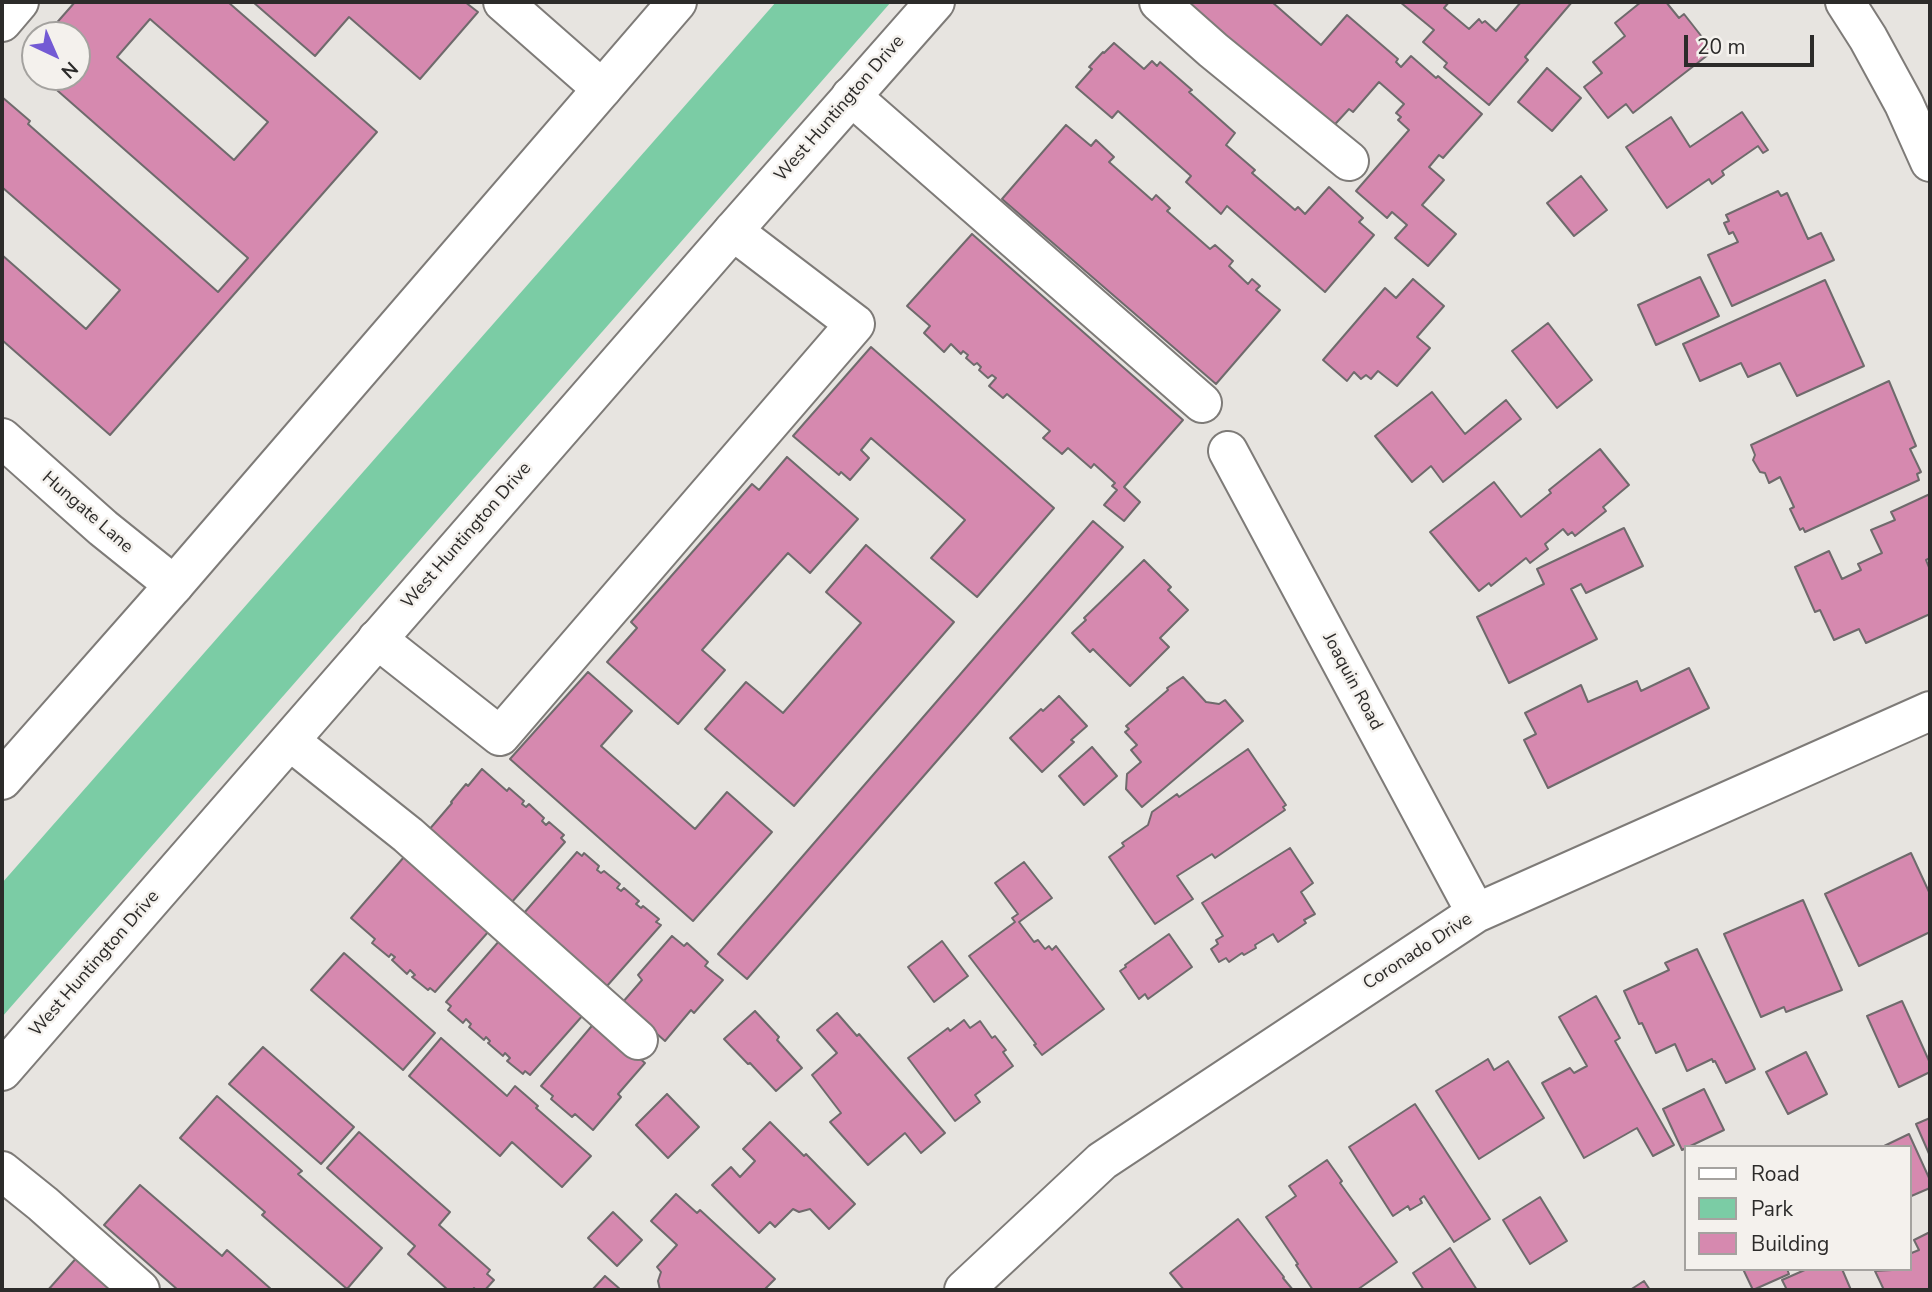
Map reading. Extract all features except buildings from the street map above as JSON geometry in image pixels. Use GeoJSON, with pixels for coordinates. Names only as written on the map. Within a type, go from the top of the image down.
{"type":"FeatureCollection","features":[{"type":"Feature","properties":{"kind":"main road"},"geometry":{"type":"LineString","coordinates":[[2,22],[19,2]]}},
{"type":"Feature","properties":{"kind":"main road"},"geometry":{"type":"LineString","coordinates":[[2,778],[174,585],[677,2]]}},
{"type":"Feature","properties":{"kind":"main road","name":"West Huntington Drive"},"geometry":{"type":"LineString","coordinates":[[2,1072],[934,2]]}},
{"type":"Feature","properties":{"kind":"main road"},"geometry":{"type":"LineString","coordinates":[[1159,2],[1213,50],[1349,160]]}},
{"type":"Feature","properties":{"kind":"main road"},"geometry":{"type":"LineString","coordinates":[[1845,2],[1868,38],[1917,96],[1930,162]]}},
{"type":"Feature","properties":{"kind":"main road"},"geometry":{"type":"LineString","coordinates":[[522,8],[603,89]]}},
{"type":"Feature","properties":{"kind":"main road"},"geometry":{"type":"LineString","coordinates":[[850,96],[1202,403]]}},
{"type":"Feature","properties":{"kind":"main road"},"geometry":{"type":"LineString","coordinates":[[377,639],[500,736],[855,324],[733,231]]}},
{"type":"Feature","properties":{"kind":"main road","name":"Hungate Lane"},"geometry":{"type":"LineString","coordinates":[[2,438],[103,528],[174,585]]}},
{"type":"Feature","properties":{"kind":"main road","name":"Joaquin Road"},"geometry":{"type":"LineString","coordinates":[[1228,451],[1476,913]]}},
{"type":"Feature","properties":{"kind":"main road","name":"Coronado Drive"},"geometry":{"type":"LineString","coordinates":[[964,1290],[1102,1161],[1476,913],[1930,711]]}},
{"type":"Feature","properties":{"kind":"main road"},"geometry":{"type":"LineString","coordinates":[[290,741],[408,835],[638,1040]]}},
{"type":"Feature","properties":{"kind":"main road"},"geometry":{"type":"LineString","coordinates":[[2,1171],[140,1290]]}},
{"type":"Feature","properties":{"kind":"green space"},"geometry":{"type":"Polygon","coordinates":[[[776,2],[891,2],[2,1017],[2,883],[776,2]]]}}]}
